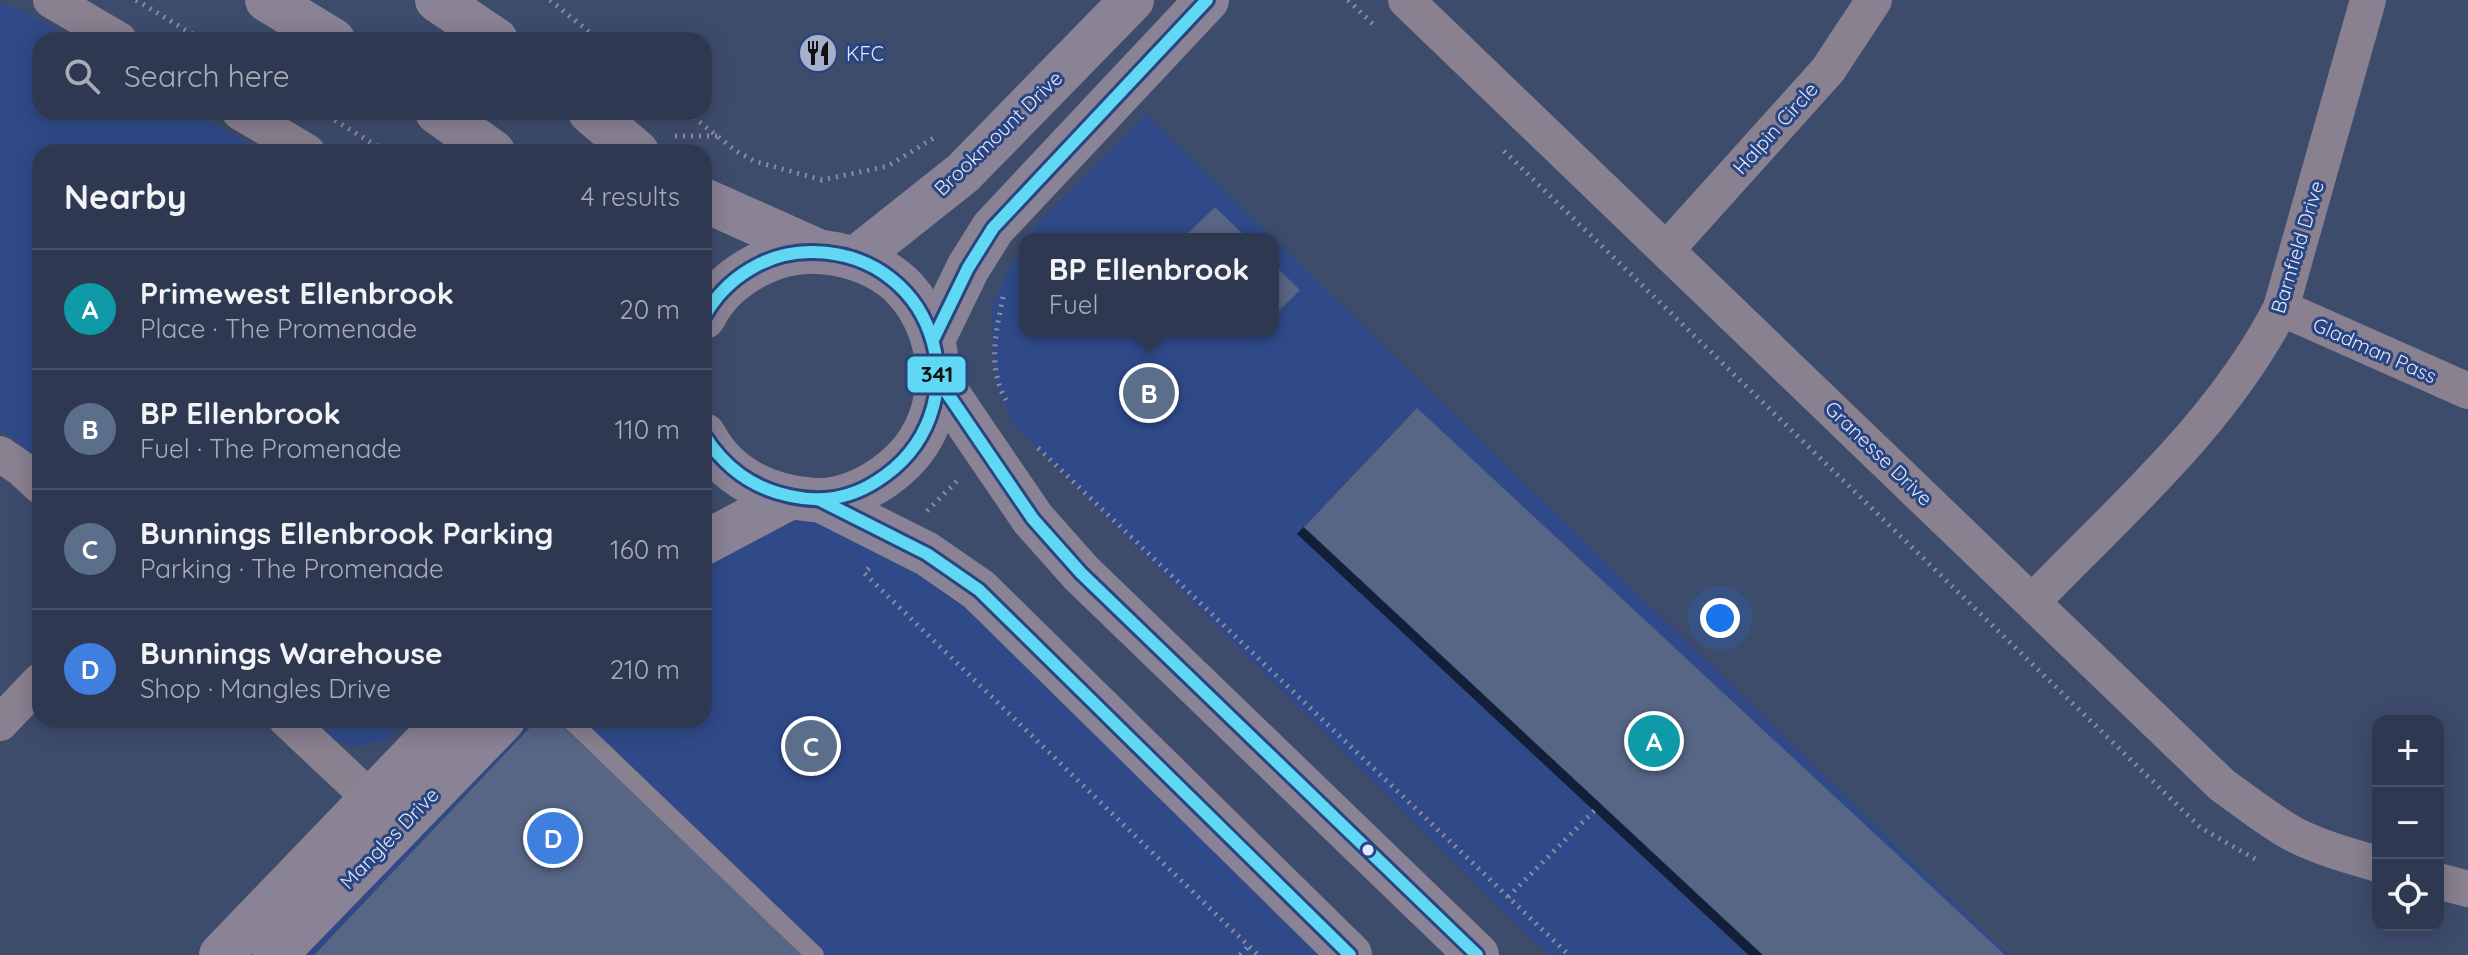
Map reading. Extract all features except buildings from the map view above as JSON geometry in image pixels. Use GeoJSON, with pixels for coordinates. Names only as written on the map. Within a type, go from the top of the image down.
{"type":"FeatureCollection","features":[{"type":"Feature","properties":{"kind":"main road"},"geometry":{"type":"LineString","coordinates":[[267,0],[320,32]]}},
{"type":"Feature","properties":{"kind":"main road"},"geometry":{"type":"LineString","coordinates":[[437,0],[484,32]]}},
{"type":"Feature","properties":{"kind":"main road","name":"Brookmount Drive"},"geometry":{"type":"LineString","coordinates":[[836,254],[963,173],[1132,0]]}},
{"type":"Feature","properties":{"kind":"main road"},"geometry":{"type":"LineString","coordinates":[[712,539],[804,499],[856,492],[889,475],[915,449],[932,417],[936,360],[968,268],[993,228],[1207,0]]}},
{"type":"Feature","properties":{"kind":"main road"},"geometry":{"type":"LineString","coordinates":[[448,120],[482,144]]}},
{"type":"Feature","properties":{"kind":"main road"},"geometry":{"type":"LineString","coordinates":[[599,120],[628,144]]}},
{"type":"Feature","properties":{"kind":"main road"},"geometry":{"type":"LineString","coordinates":[[712,203],[882,271],[905,289],[922,313],[936,360],[1033,519],[1081,573],[1477,955]]}},
{"type":"Feature","properties":{"kind":"main road"},"geometry":{"type":"LineString","coordinates":[[712,302],[739,275],[775,256],[836,254]]}},
{"type":"Feature","properties":{"kind":"main road"},"geometry":{"type":"LineString","coordinates":[[712,448],[732,470],[758,488],[804,499],[927,554],[979,590],[1350,955]]}},
{"type":"Feature","properties":{"kind":"main road","name":"Mangles Drive"},"geometry":{"type":"LineString","coordinates":[[221,955],[439,728]]}},
{"type":"Feature","properties":{"kind":"main road","name":"Mangles Drive"},"geometry":{"type":"LineString","coordinates":[[275,955],[495,728]]}},
{"type":"Feature","properties":{"kind":"street"},"geometry":{"type":"LineString","coordinates":[[51,0],[105,32]]}},
{"type":"Feature","properties":{"kind":"street","name":"Granesse Drive"},"geometry":{"type":"LineString","coordinates":[[1406,0],[2222,785],[2296,835],[2372,862]]}},
{"type":"Feature","properties":{"kind":"street","name":"Halpin Circle"},"geometry":{"type":"LineString","coordinates":[[1667,249],[1828,70],[1874,0]]}},
{"type":"Feature","properties":{"kind":"street","name":"Barnfield Drive"},"geometry":{"type":"LineString","coordinates":[[2033,601],[2203,427],[2265,339],[2281,308],[2368,0]]}},
{"type":"Feature","properties":{"kind":"street"},"geometry":{"type":"LineString","coordinates":[[253,120],[294,144]]}},
{"type":"Feature","properties":{"kind":"street","name":"Gladman Pass"},"geometry":{"type":"LineString","coordinates":[[2281,308],[2468,391]]}},
{"type":"Feature","properties":{"kind":"street"},"geometry":{"type":"LineString","coordinates":[[0,454],[32,478]]}},
{"type":"Feature","properties":{"kind":"street"},"geometry":{"type":"LineString","coordinates":[[0,723],[32,689]]}},
{"type":"Feature","properties":{"kind":"street"},"geometry":{"type":"LineString","coordinates":[[296,728],[371,799]]}},
{"type":"Feature","properties":{"kind":"street"},"geometry":{"type":"LineString","coordinates":[[2444,883],[2468,889]]}},
{"type":"Feature","properties":{"kind":"lane"},"geometry":{"type":"LineString","coordinates":[[578,728],[815,955]]}},
{"type":"Feature","properties":{"kind":"path"},"geometry":{"type":"LineString","coordinates":[[136,0],[189,32]]}},
{"type":"Feature","properties":{"kind":"path"},"geometry":{"type":"LineString","coordinates":[[550,0],[589,32]]}},
{"type":"Feature","properties":{"kind":"path"},"geometry":{"type":"LineString","coordinates":[[334,120],[374,144]]}},
{"type":"Feature","properties":{"kind":"path"},"geometry":{"type":"LineString","coordinates":[[697,120],[736,151],[754,161],[822,180],[888,166],[938,135]]}},
{"type":"Feature","properties":{"kind":"path"},"geometry":{"type":"LineString","coordinates":[[1005,286],[993,348],[998,386],[1011,409]]}},
{"type":"Feature","properties":{"kind":"path"},"geometry":{"type":"LineString","coordinates":[[1030,440],[1569,955]]}},
{"type":"Feature","properties":{"kind":"path"},"geometry":{"type":"LineString","coordinates":[[1508,897],[1595,810]]}},
{"type":"Feature","properties":{"kind":"path"},"geometry":{"type":"LineString","coordinates":[[1240,955],[1249,946]]}},
{"type":"Feature","properties":{"kind":"shaded area"},"geometry":{"type":"Polygon","coordinates":[[[0,3],[21,10],[58,32],[32,32],[32,120],[207,120],[248,144],[32,144],[32,456],[14,438],[0,430],[0,3]]]}},
{"type":"Feature","properties":{"kind":"shaded area"},"geometry":{"type":"Polygon","coordinates":[[[1146,114],[1268,233],[1032,233],[1146,114]]]}},
{"type":"Feature","properties":{"kind":"shaded area"},"geometry":{"type":"Polygon","coordinates":[[[1279,244],[2008,955],[1548,955],[1012,423],[998,386],[993,348],[992,308],[1019,254],[1019,337],[1279,337],[1279,244]]]}},
{"type":"Feature","properties":{"kind":"shaded area"},"geometry":{"type":"Polygon","coordinates":[[[789,498],[927,554],[1350,955],[275,955],[495,728],[712,728],[712,539],[789,498]]]}},
{"type":"Feature","properties":{"kind":"shaded area"},"geometry":{"type":"Polygon","coordinates":[[[314,728],[400,728],[386,740],[352,747],[320,734],[314,728]]]}},
{"type":"Feature","properties":{"kind":"transit line","name":"341"},"geometry":{"type":"LineString","coordinates":[[933,340],[968,268],[993,228],[1207,0]]}},
{"type":"Feature","properties":{"kind":"transit line","name":"341"},"geometry":{"type":"LineString","coordinates":[[712,305],[736,279],[780,256],[813,252],[857,260],[892,279],[917,308],[933,342],[937,380],[930,417],[910,452],[877,481],[846,495],[824,499],[802,498],[763,488],[730,467],[712,447]]}},
{"type":"Feature","properties":{"kind":"transit line","name":"341"},"geometry":{"type":"LineString","coordinates":[[939,381],[1033,519],[1081,573],[1477,955]]}},
{"type":"Feature","properties":{"kind":"transit line","name":"341"},"geometry":{"type":"LineString","coordinates":[[820,500],[927,554],[979,590],[1350,955]]}},
{"type":"Feature","properties":{"kind":"place","name":"KFC"},"geometry":{"type":"Point","coordinates":[818,53]}},
{"type":"Feature","properties":{"kind":"place","name":"BP Ellenbrook"},"geometry":{"type":"Point","coordinates":[1149,393]}},
{"type":"Feature","properties":{"kind":"place","name":"Primewest Ellenbrook"},"geometry":{"type":"Point","coordinates":[1654,741]}},
{"type":"Feature","properties":{"kind":"place","name":"Bunnings Ellenbrook Parking"},"geometry":{"type":"Point","coordinates":[811,746]}},
{"type":"Feature","properties":{"kind":"place","name":"Bunnings Warehouse"},"geometry":{"type":"Point","coordinates":[553,838]}}]}
